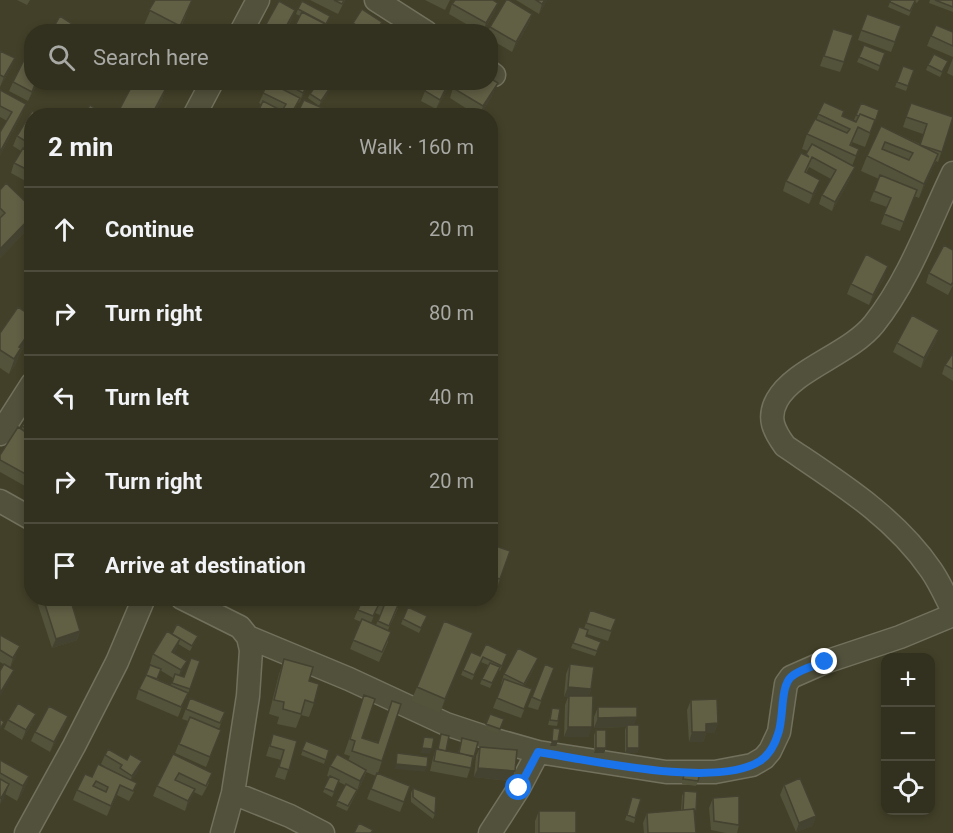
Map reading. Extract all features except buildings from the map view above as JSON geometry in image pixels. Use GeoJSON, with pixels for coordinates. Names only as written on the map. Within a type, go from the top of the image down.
{"type":"FeatureCollection","features":[{"type":"Feature","properties":{"kind":"street"},"geometry":{"type":"LineString","coordinates":[[245,24],[258,0]]}},
{"type":"Feature","properties":{"kind":"street"},"geometry":{"type":"LineString","coordinates":[[376,0],[414,24]]}},
{"type":"Feature","properties":{"kind":"street"},"geometry":{"type":"LineString","coordinates":[[198,108],[208,90]]}},
{"type":"Feature","properties":{"kind":"street"},"geometry":{"type":"LineString","coordinates":[[953,173],[944,214],[874,325],[853,343],[800,377],[783,391],[772,413],[772,423],[776,434],[785,446],[868,503],[891,524],[931,571],[953,611]]}},
{"type":"Feature","properties":{"kind":"street"},"geometry":{"type":"LineString","coordinates":[[0,434],[24,396]]}},
{"type":"Feature","properties":{"kind":"street"},"geometry":{"type":"LineString","coordinates":[[0,501],[24,514]]}},
{"type":"Feature","properties":{"kind":"street"},"geometry":{"type":"LineString","coordinates":[[26,833],[111,673],[140,606]]}},
{"type":"Feature","properties":{"kind":"street"},"geometry":{"type":"LineString","coordinates":[[198,606],[240,627],[248,637],[251,651],[248,696],[233,793],[222,833]]}},
{"type":"Feature","properties":{"kind":"street"},"geometry":{"type":"LineString","coordinates":[[248,637],[349,679],[446,724],[538,752],[666,772],[715,772],[752,765],[764,758],[775,743],[779,732],[786,684],[791,677],[825,662],[900,637],[953,615]]}},
{"type":"Feature","properties":{"kind":"street"},"geometry":{"type":"LineString","coordinates":[[490,833],[519,788],[538,752]]}},
{"type":"Feature","properties":{"kind":"street"},"geometry":{"type":"LineString","coordinates":[[233,793],[290,816],[323,833]]}},
{"type":"Feature","properties":{"kind":"route"},"geometry":{"type":"LineString","coordinates":[[519,788],[538,752],[666,772],[715,772],[752,765],[764,758],[775,743],[779,732],[786,684],[791,677],[825,662]]}}]}
